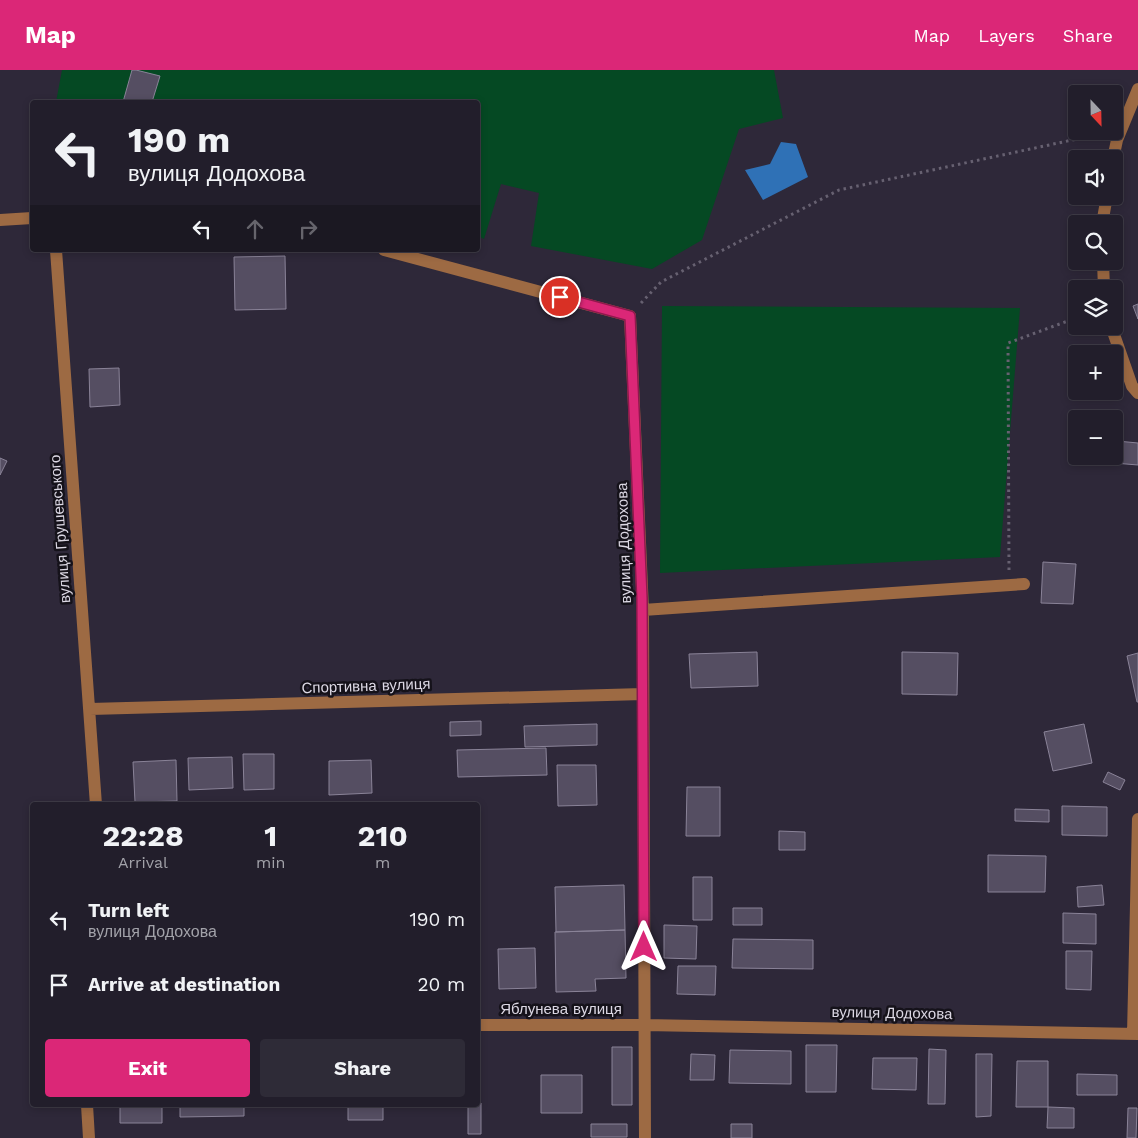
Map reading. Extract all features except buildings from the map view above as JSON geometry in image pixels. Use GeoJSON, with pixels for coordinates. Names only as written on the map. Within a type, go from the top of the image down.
{"type":"FeatureCollection","features":[{"type":"Feature","properties":{"kind":"street"},"geometry":{"type":"LineString","coordinates":[[1114,150],[1116,140],[1138,89]]}},
{"type":"Feature","properties":{"kind":"street"},"geometry":{"type":"LineString","coordinates":[[0,220],[30,218]]}},
{"type":"Feature","properties":{"kind":"street","name":"вулиця Грушевського"},"geometry":{"type":"LineString","coordinates":[[56,252],[96,802]]}},
{"type":"Feature","properties":{"kind":"street"},"geometry":{"type":"LineString","coordinates":[[391,252],[630,316]]}},
{"type":"Feature","properties":{"kind":"street","name":"вулиця Додохова"},"geometry":{"type":"LineString","coordinates":[[630,316],[643,610],[645,1138]]}},
{"type":"Feature","properties":{"kind":"street"},"geometry":{"type":"LineString","coordinates":[[1114,335],[1132,386],[1138,393]]}},
{"type":"Feature","properties":{"kind":"street"},"geometry":{"type":"LineString","coordinates":[[643,610],[1024,584]]}},
{"type":"Feature","properties":{"kind":"street","name":"Спортивна вулиця"},"geometry":{"type":"LineString","coordinates":[[90,709],[642,694]]}},
{"type":"Feature","properties":{"kind":"street"},"geometry":{"type":"LineString","coordinates":[[1136,1034],[1138,819]]}},
{"type":"Feature","properties":{"kind":"street","name":"Яблунева вулиця"},"geometry":{"type":"LineString","coordinates":[[480,1025],[644,1025]]}},
{"type":"Feature","properties":{"kind":"street","name":"вулиця Додохова"},"geometry":{"type":"LineString","coordinates":[[644,1025],[1136,1034]]}},
{"type":"Feature","properties":{"kind":"street"},"geometry":{"type":"LineString","coordinates":[[87,1107],[89,1138]]}},
{"type":"Feature","properties":{"kind":"path"},"geometry":{"type":"LineString","coordinates":[[630,316],[661,282],[839,190],[1072,140]]}},
{"type":"Feature","properties":{"kind":"path"},"geometry":{"type":"LineString","coordinates":[[1010,585],[1008,343],[1068,321]]}},
{"type":"Feature","properties":{"kind":"green space"},"geometry":{"type":"Polygon","coordinates":[[[62,70],[774,70],[783,118],[739,129],[702,240],[652,269],[531,246],[539,193],[501,184],[484,239],[480,237],[480,100],[56,100],[62,70]]]}},
{"type":"Feature","properties":{"kind":"green space"},"geometry":{"type":"Polygon","coordinates":[[[662,306],[1020,308],[1000,557],[660,573],[662,306]]]}},
{"type":"Feature","properties":{"kind":"water"},"geometry":{"type":"Polygon","coordinates":[[[781,142],[796,144],[808,177],[763,200],[745,170],[770,164],[781,142]]]}},
{"type":"Feature","properties":{"kind":"route"},"geometry":{"type":"LineString","coordinates":[[560,297],[630,316],[642,598],[644,947]]}}]}
